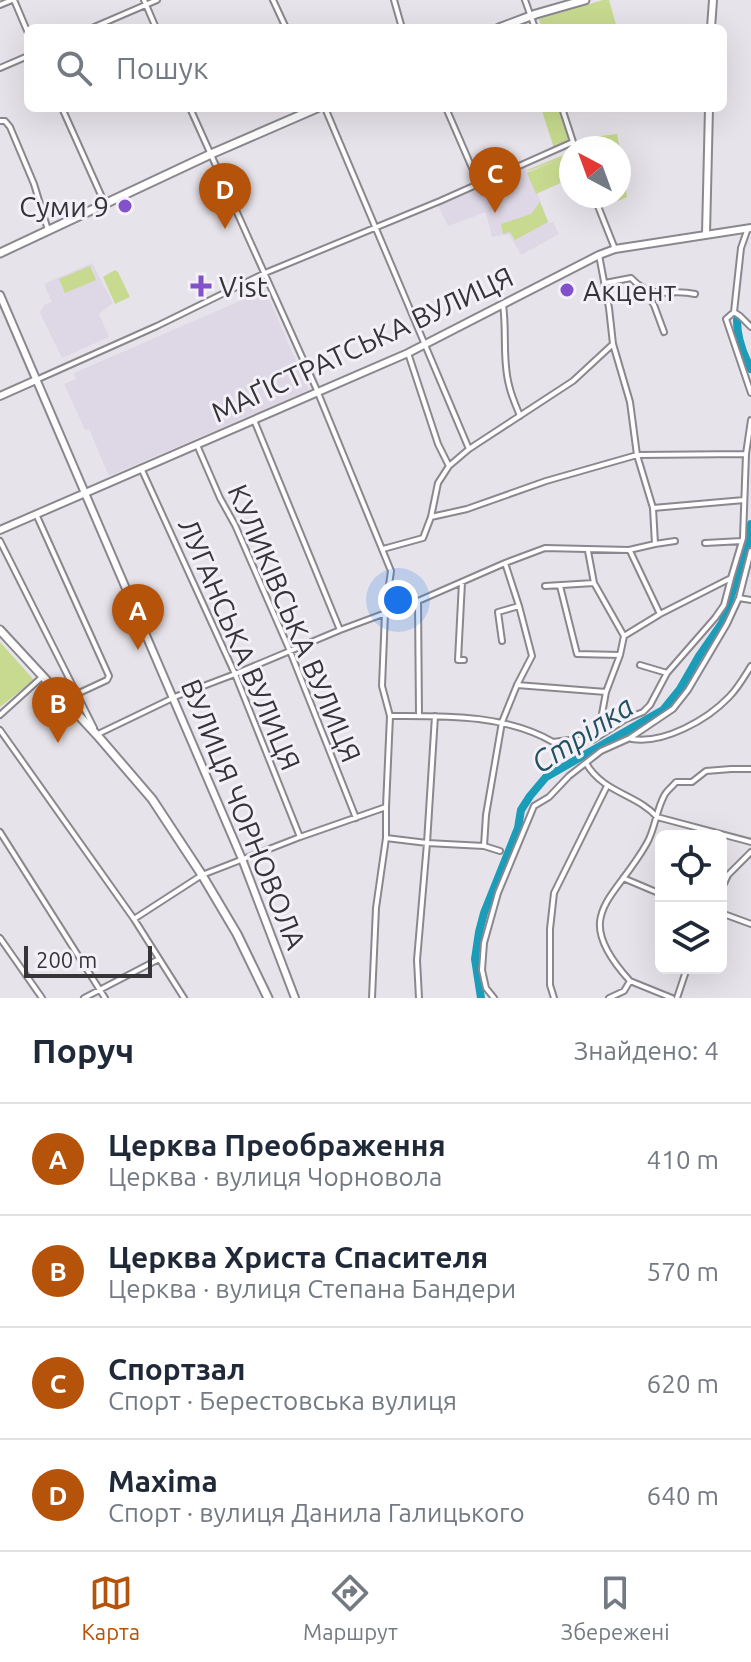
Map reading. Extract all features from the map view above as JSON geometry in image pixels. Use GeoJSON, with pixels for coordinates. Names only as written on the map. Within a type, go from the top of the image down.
{"type":"FeatureCollection","features":[{"type":"Feature","properties":{"kind":"main road"},"geometry":{"type":"LineString","coordinates":[[510,24],[585,0]]}},
{"type":"Feature","properties":{"kind":"main road"},"geometry":{"type":"LineString","coordinates":[[0,253],[308,112]]}},
{"type":"Feature","properties":{"kind":"main road"},"geometry":{"type":"LineString","coordinates":[[0,630],[152,799],[237,934],[268,998]]}},
{"type":"Feature","properties":{"kind":"street"},"geometry":{"type":"LineString","coordinates":[[0,5],[13,0],[24,24]]}},
{"type":"Feature","properties":{"kind":"street"},"geometry":{"type":"LineString","coordinates":[[100,24],[145,2],[157,0]]}},
{"type":"Feature","properties":{"kind":"street"},"geometry":{"type":"LineString","coordinates":[[273,0],[284,24]]}},
{"type":"Feature","properties":{"kind":"street"},"geometry":{"type":"LineString","coordinates":[[394,0],[401,24]]}},
{"type":"Feature","properties":{"kind":"street"},"geometry":{"type":"LineString","coordinates":[[525,0],[534,24]]}},
{"type":"Feature","properties":{"kind":"street"},"geometry":{"type":"LineString","coordinates":[[711,24],[713,0]]}},
{"type":"Feature","properties":{"kind":"street"},"geometry":{"type":"LineString","coordinates":[[145,2],[154,24]]}},
{"type":"Feature","properties":{"kind":"street"},"geometry":{"type":"LineString","coordinates":[[0,68],[24,58]]}},
{"type":"Feature","properties":{"kind":"street"},"geometry":{"type":"LineString","coordinates":[[64,112],[105,204]]}},
{"type":"Feature","properties":{"kind":"street"},"geometry":{"type":"LineString","coordinates":[[192,112],[318,392],[391,571],[385,613],[382,686],[390,716],[386,838],[376,908],[372,998]]}},
{"type":"Feature","properties":{"kind":"street"},"geometry":{"type":"LineString","coordinates":[[327,112],[469,449]]}},
{"type":"Feature","properties":{"kind":"street"},"geometry":{"type":"LineString","coordinates":[[448,112],[479,184]]}},
{"type":"Feature","properties":{"kind":"street"},"geometry":{"type":"LineString","coordinates":[[563,112],[571,136]]}},
{"type":"Feature","properties":{"kind":"street"},"geometry":{"type":"LineString","coordinates":[[706,234],[709,112]]}},
{"type":"Feature","properties":{"kind":"street"},"geometry":{"type":"LineString","coordinates":[[0,121],[5,121],[10,127],[34,184],[48,230]]}},
{"type":"Feature","properties":{"kind":"street"},"geometry":{"type":"LineString","coordinates":[[0,396],[157,326],[265,273],[559,151]]}},
{"type":"Feature","properties":{"kind":"street"},"geometry":{"type":"LineString","coordinates":[[599,208],[615,249]]}},
{"type":"Feature","properties":{"kind":"street"},"geometry":{"type":"LineString","coordinates":[[749,228],[741,248],[734,312],[726,319],[751,393]]}},
{"type":"Feature","properties":{"kind":"street","name":"МАҐІСТРАТСЬКА ВУЛИЦЯ"},"geometry":{"type":"LineString","coordinates":[[0,530],[408,353],[599,255],[615,249],[749,228]]}},
{"type":"Feature","properties":{"kind":"street"},"geometry":{"type":"LineString","coordinates":[[599,255],[613,344],[630,402],[637,455],[653,508],[655,544]]}},
{"type":"Feature","properties":{"kind":"street"},"geometry":{"type":"LineString","coordinates":[[605,283],[631,278],[654,305],[664,332]]}},
{"type":"Feature","properties":{"kind":"street"},"geometry":{"type":"LineString","coordinates":[[644,291],[695,294]]}},
{"type":"Feature","properties":{"kind":"street","name":"ВУЛИЦЯ ЧОРНОВОЛА"},"geometry":{"type":"LineString","coordinates":[[0,295],[242,859],[295,998]]}},
{"type":"Feature","properties":{"kind":"street"},"geometry":{"type":"LineString","coordinates":[[503,305],[508,383],[520,416]]}},
{"type":"Feature","properties":{"kind":"street"},"geometry":{"type":"LineString","coordinates":[[734,312],[751,327]]}},
{"type":"Feature","properties":{"kind":"street"},"geometry":{"type":"LineString","coordinates":[[383,549],[423,538],[438,483],[449,466],[469,449],[573,381],[613,344]]}},
{"type":"Feature","properties":{"kind":"street"},"geometry":{"type":"LineString","coordinates":[[408,353],[438,444],[449,466]]}},
{"type":"Feature","properties":{"kind":"street"},"geometry":{"type":"LineString","coordinates":[[254,420],[340,630]]}},
{"type":"Feature","properties":{"kind":"street"},"geometry":{"type":"LineString","coordinates":[[390,716],[435,716],[502,722],[553,742],[593,740],[643,712],[667,673],[724,605],[742,541],[746,454],[751,420]]}},
{"type":"Feature","properties":{"kind":"street","name":"КУЛИКІВСЬКА ВУЛИЦЯ"},"geometry":{"type":"LineString","coordinates":[[196,444],[290,651],[356,818]]}},
{"type":"Feature","properties":{"kind":"street"},"geometry":{"type":"LineString","coordinates":[[431,517],[467,509],[546,481],[637,455],[746,454]]}},
{"type":"Feature","properties":{"kind":"street","name":"ЛУГАНСЬКА ВУЛИЦЯ"},"geometry":{"type":"LineString","coordinates":[[141,468],[235,674],[300,837]]}},
{"type":"Feature","properties":{"kind":"street"},"geometry":{"type":"LineString","coordinates":[[653,508],[744,500]]}},
{"type":"Feature","properties":{"kind":"street"},"geometry":{"type":"LineString","coordinates":[[36,514],[109,676],[107,680],[64,700]]}},
{"type":"Feature","properties":{"kind":"street"},"geometry":{"type":"LineString","coordinates":[[0,541],[97,735],[173,698],[545,548],[629,550],[675,541]]}},
{"type":"Feature","properties":{"kind":"street"},"geometry":{"type":"LineString","coordinates":[[705,543],[742,541]]}},
{"type":"Feature","properties":{"kind":"street"},"geometry":{"type":"LineString","coordinates":[[588,550],[594,583],[624,636],[606,692],[598,736]]}},
{"type":"Feature","properties":{"kind":"street"},"geometry":{"type":"LineString","coordinates":[[629,550],[660,614]]}},
{"type":"Feature","properties":{"kind":"street"},"geometry":{"type":"LineString","coordinates":[[494,998],[486,988],[482,970],[484,943],[498,893],[534,806],[549,797],[569,776],[601,751],[630,738],[673,709],[688,690],[727,624],[739,598],[751,551]]}},
{"type":"Feature","properties":{"kind":"street"},"geometry":{"type":"LineString","coordinates":[[484,846],[486,815],[502,722],[532,656],[505,563]]}},
{"type":"Feature","properties":{"kind":"street"},"geometry":{"type":"LineString","coordinates":[[624,636],[731,578]]}},
{"type":"Feature","properties":{"kind":"street"},"geometry":{"type":"LineString","coordinates":[[462,582],[458,660],[464,660]]}},
{"type":"Feature","properties":{"kind":"street"},"geometry":{"type":"LineString","coordinates":[[545,586],[594,583]]}},
{"type":"Feature","properties":{"kind":"street"},"geometry":{"type":"LineString","coordinates":[[560,586],[577,654],[620,655]]}},
{"type":"Feature","properties":{"kind":"street"},"geometry":{"type":"LineString","coordinates":[[739,598],[751,600]]}},
{"type":"Feature","properties":{"kind":"street"},"geometry":{"type":"LineString","coordinates":[[418,601],[419,716]]}},
{"type":"Feature","properties":{"kind":"street"},"geometry":{"type":"LineString","coordinates":[[502,641],[498,612],[519,606]]}},
{"type":"Feature","properties":{"kind":"street"},"geometry":{"type":"LineString","coordinates":[[640,665],[667,673]]}},
{"type":"Feature","properties":{"kind":"street"},"geometry":{"type":"LineString","coordinates":[[630,738],[654,740],[695,722],[728,698],[751,666]]}},
{"type":"Feature","properties":{"kind":"street"},"geometry":{"type":"LineString","coordinates":[[0,715],[42,677]]}},
{"type":"Feature","properties":{"kind":"street"},"geometry":{"type":"LineString","coordinates":[[517,685],[606,692]]}},
{"type":"Feature","properties":{"kind":"street"},"geometry":{"type":"LineString","coordinates":[[419,998],[417,960],[435,716]]}},
{"type":"Feature","properties":{"kind":"street"},"geometry":{"type":"LineString","coordinates":[[0,730],[134,919],[184,998]]}},
{"type":"Feature","properties":{"kind":"street"},"geometry":{"type":"LineString","coordinates":[[586,763],[607,786],[657,817],[751,842]]}},
{"type":"Feature","properties":{"kind":"street"},"geometry":{"type":"LineString","coordinates":[[684,974],[674,998],[630,981],[603,944],[599,930],[601,914],[608,897],[648,842],[664,795],[676,782],[692,782],[706,771],[751,769]]}},
{"type":"Feature","properties":{"kind":"street"},"geometry":{"type":"LineString","coordinates":[[554,998],[550,985],[550,929],[554,893],[607,786]]}},
{"type":"Feature","properties":{"kind":"street"},"geometry":{"type":"LineString","coordinates":[[134,919],[202,875],[386,807]]}},
{"type":"Feature","properties":{"kind":"street"},"geometry":{"type":"LineString","coordinates":[[0,832],[105,998]]}},
{"type":"Feature","properties":{"kind":"street"},"geometry":{"type":"LineString","coordinates":[[386,838],[484,846],[500,851]]}},
{"type":"Feature","properties":{"kind":"street"},"geometry":{"type":"LineString","coordinates":[[727,877],[751,852]]}},
{"type":"Feature","properties":{"kind":"street"},"geometry":{"type":"LineString","coordinates":[[622,878],[655,892]]}},
{"type":"Feature","properties":{"kind":"street"},"geometry":{"type":"LineString","coordinates":[[727,915],[751,924]]}},
{"type":"Feature","properties":{"kind":"street"},"geometry":{"type":"LineString","coordinates":[[0,938],[42,998]]}},
{"type":"Feature","properties":{"kind":"street"},"geometry":{"type":"LineString","coordinates":[[84,998],[159,959]]}},
{"type":"Feature","properties":{"kind":"street"},"geometry":{"type":"LineString","coordinates":[[609,998],[624,991],[630,981]]}},
{"type":"Feature","properties":{"kind":"shaded area"},"geometry":{"type":"Polygon","coordinates":[[[559,158],[559,184],[537,193],[549,223],[553,222],[559,234],[521,255],[509,234],[492,237],[486,212],[448,226],[437,203],[524,164],[527,172],[559,158]]]}},
{"type":"Feature","properties":{"kind":"shaded area"},"geometry":{"type":"Polygon","coordinates":[[[92,263],[113,303],[99,314],[109,337],[62,358],[40,313],[44,305],[52,302],[44,284],[92,263]]]}},
{"type":"Feature","properties":{"kind":"shaded area"},"geometry":{"type":"Polygon","coordinates":[[[265,290],[309,390],[109,476],[89,429],[85,430],[64,384],[76,379],[74,373],[265,290]]]}},
{"type":"Feature","properties":{"kind":"green space"},"geometry":{"type":"Polygon","coordinates":[[[609,0],[616,24],[541,24],[539,19],[609,0]]]}},
{"type":"Feature","properties":{"kind":"green space"},"geometry":{"type":"Polygon","coordinates":[[[542,112],[561,112],[569,136],[559,136],[559,146],[554,148],[542,112]]]}},
{"type":"Feature","properties":{"kind":"green space"},"geometry":{"type":"Polygon","coordinates":[[[559,157],[559,159],[527,170],[559,157]]]}},
{"type":"Feature","properties":{"kind":"green space"},"geometry":{"type":"Polygon","coordinates":[[[559,159],[559,183],[536,194],[527,173],[559,159]]]}},
{"type":"Feature","properties":{"kind":"green space"},"geometry":{"type":"Polygon","coordinates":[[[540,202],[548,222],[515,240],[510,232],[503,234],[501,224],[531,214],[540,202]]]}},
{"type":"Feature","properties":{"kind":"green space"},"geometry":{"type":"Polygon","coordinates":[[[90,266],[96,280],[65,293],[59,279],[90,266]]]}},
{"type":"Feature","properties":{"kind":"green space"},"geometry":{"type":"Polygon","coordinates":[[[115,270],[130,297],[115,304],[103,277],[115,270]]]}},
{"type":"Feature","properties":{"kind":"green space"},"geometry":{"type":"Polygon","coordinates":[[[0,642],[34,680],[0,707],[0,642]]]}},
{"type":"Feature","properties":{"kind":"waterway","name":"Стрілка"},"geometry":{"type":"LineString","coordinates":[[737,320],[741,345],[751,369]]}},
{"type":"Feature","properties":{"kind":"waterway","name":"Стрілка"},"geometry":{"type":"LineString","coordinates":[[481,998],[475,959],[479,932],[518,828],[521,810],[546,777],[663,710],[680,689],[722,623],[748,546],[751,524]]}},
{"type":"Feature","properties":{"kind":"place","name":"Суми 9"},"geometry":{"type":"Point","coordinates":[125,206]}},
{"type":"Feature","properties":{"kind":"place","name":"Спортзал"},"geometry":{"type":"Point","coordinates":[495,213]}},
{"type":"Feature","properties":{"kind":"place","name":"Maxima"},"geometry":{"type":"Point","coordinates":[225,229]}},
{"type":"Feature","properties":{"kind":"place","name":"Vist"},"geometry":{"type":"Point","coordinates":[201,286]}},
{"type":"Feature","properties":{"kind":"place","name":"Акцент"},"geometry":{"type":"Point","coordinates":[567,290]}},
{"type":"Feature","properties":{"kind":"place","name":"Церква Преображення"},"geometry":{"type":"Point","coordinates":[138,650]}},
{"type":"Feature","properties":{"kind":"place","name":"Церква Христа Спасителя"},"geometry":{"type":"Point","coordinates":[58,743]}}]}
